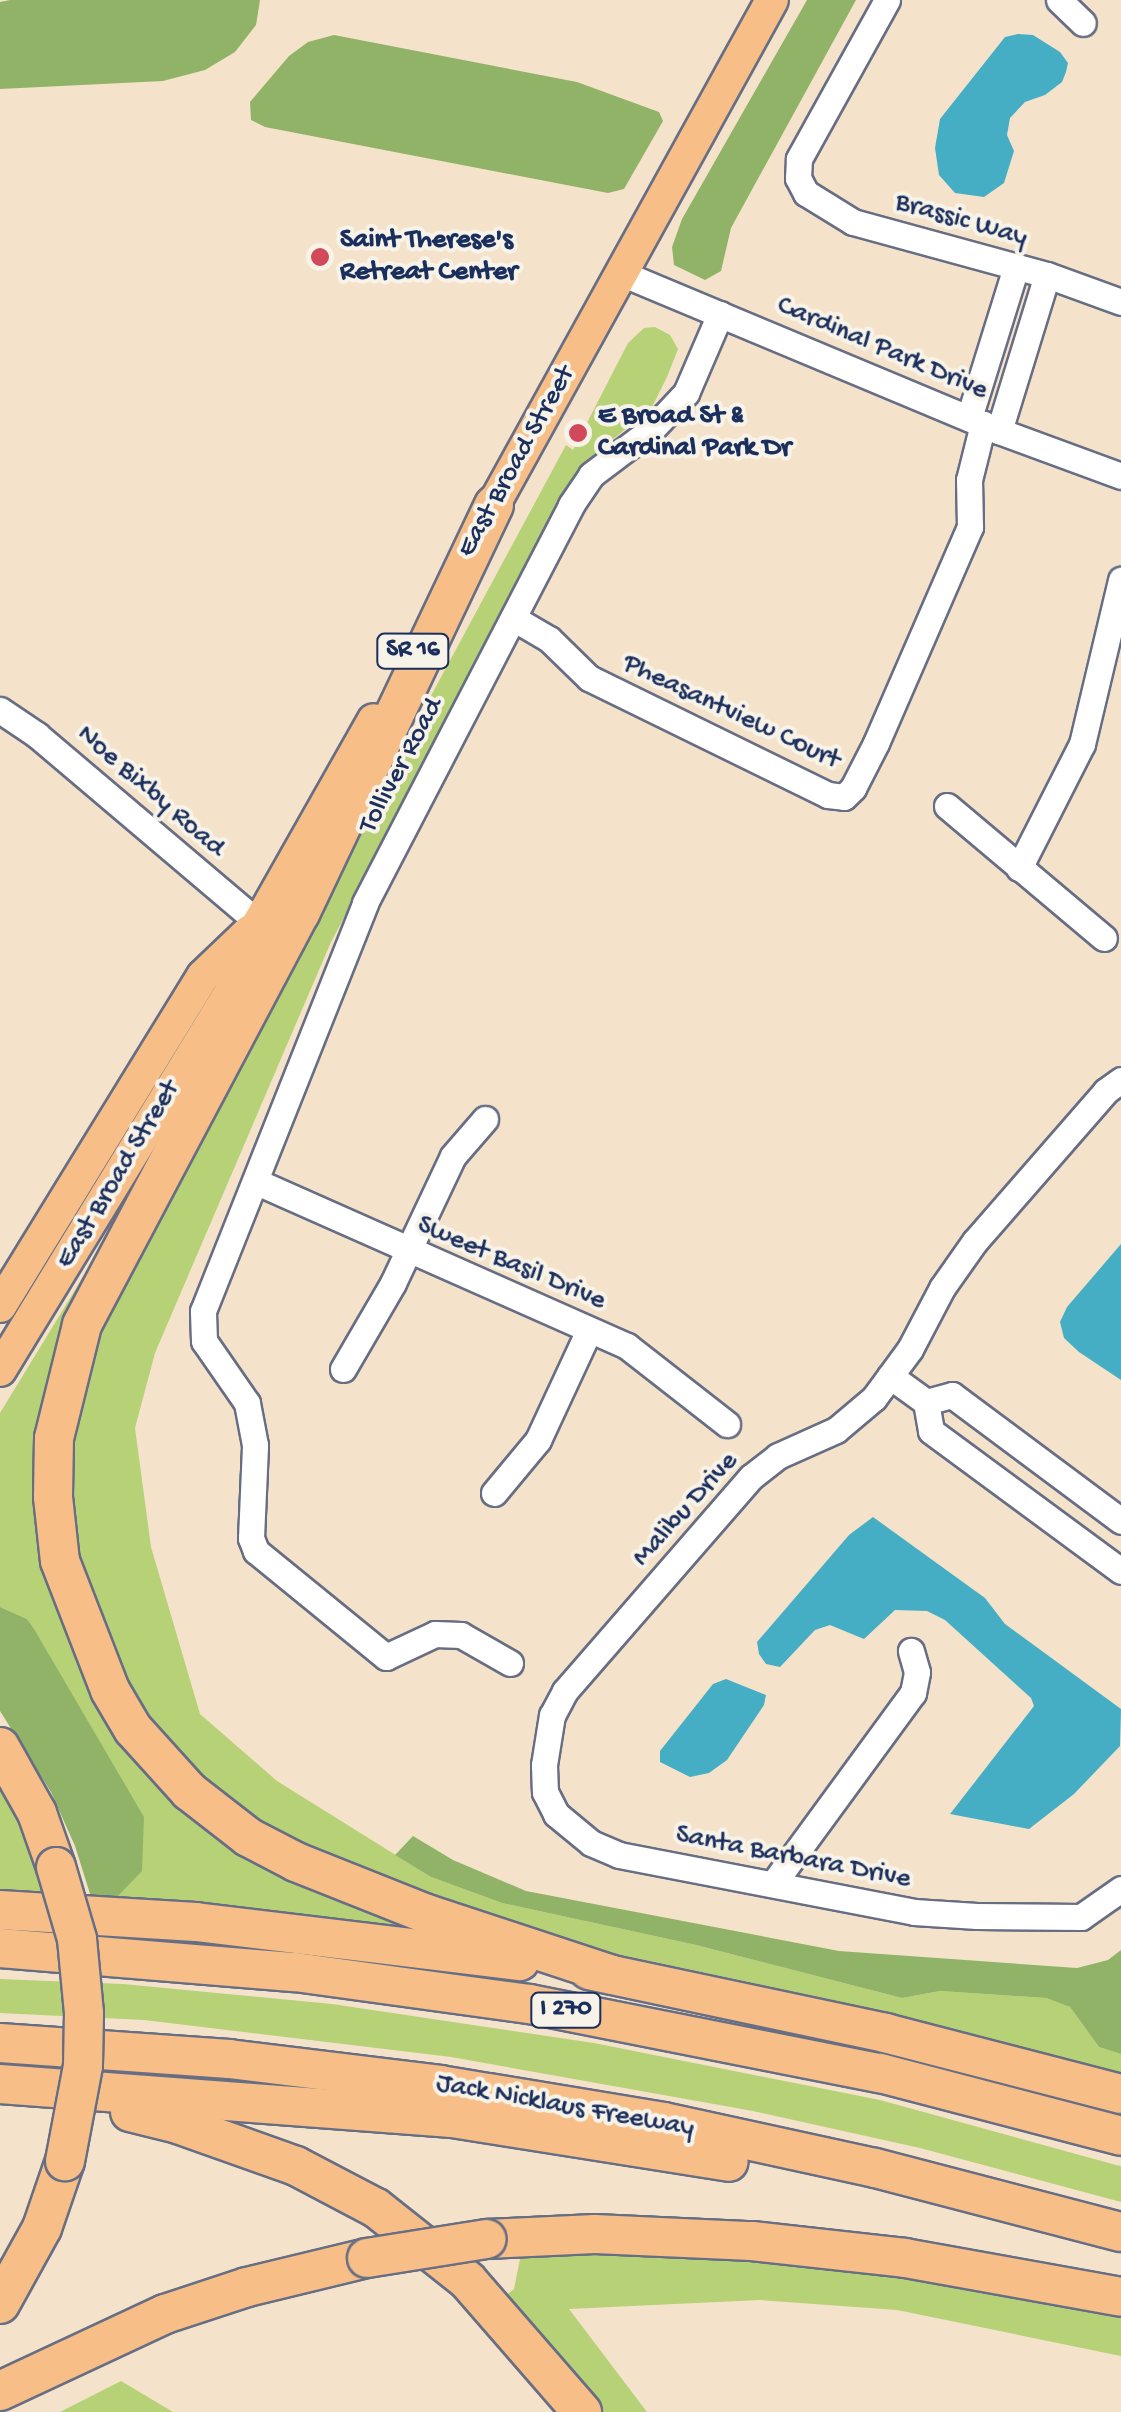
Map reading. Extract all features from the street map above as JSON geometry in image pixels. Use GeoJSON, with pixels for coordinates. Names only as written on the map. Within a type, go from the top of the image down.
{"type":"FeatureCollection","features":[{"type":"Feature","properties":{"kind":"highway"},"geometry":{"type":"LineString","coordinates":[[494,504],[300,914],[82,1325],[54,1438],[54,1497],[60,1561],[110,1690],[133,1729],[189,1790],[248,1837],[296,1862],[427,1914],[610,1974]]}},
{"type":"Feature","properties":{"kind":"highway"},"geometry":{"type":"LineString","coordinates":[[0,1748],[37,1813],[56,1867],[78,1939],[84,2013],[83,2066],[65,2161],[42,2228],[0,2304]]}},
{"type":"Feature","properties":{"kind":"highway"},"geometry":{"type":"LineString","coordinates":[[0,1910],[196,1922],[610,1974],[885,2033],[1121,2094]]}},
{"type":"Feature","properties":{"kind":"highway","name":"I 270"},"geometry":{"type":"LineString","coordinates":[[0,1948],[295,1972],[530,2004],[862,2069],[1121,2136]]}},
{"type":"Feature","properties":{"kind":"highway","name":"Jack Nicklaus Freeway"},"geometry":{"type":"LineString","coordinates":[[0,2043],[229,2059],[440,2084],[664,2122],[1121,2232]]}},
{"type":"Feature","properties":{"kind":"highway"},"geometry":{"type":"LineString","coordinates":[[10,2085],[452,2118],[666,2150],[872,2190],[1053,2213]]}},
{"type":"Feature","properties":{"kind":"highway"},"geometry":{"type":"LineString","coordinates":[[10,2085],[178,2124],[335,2184],[410,2231],[468,2280],[582,2412]]}},
{"type":"Feature","properties":{"kind":"highway"},"geometry":{"type":"LineString","coordinates":[[0,2391],[164,2314],[247,2287],[367,2258],[487,2239],[595,2234],[752,2241],[906,2258],[1121,2297]]}},
{"type":"Feature","properties":{"kind":"main road","name":"East Broad Street"},"geometry":{"type":"LineString","coordinates":[[0,1370],[231,992],[259,923],[772,0]]}},
{"type":"Feature","properties":{"kind":"main road","name":"East Broad Street"},"geometry":{"type":"LineString","coordinates":[[0,1306],[203,976],[259,923]]}},
{"type":"Feature","properties":{"kind":"street","name":"Brassic Way"},"geometry":{"type":"LineString","coordinates":[[888,0],[799,159],[798,178],[806,194],[853,222],[1047,275],[1121,302]]}},
{"type":"Feature","properties":{"kind":"street"},"geometry":{"type":"LineString","coordinates":[[1058,0],[1083,23]]}},
{"type":"Feature","properties":{"kind":"street"},"geometry":{"type":"LineString","coordinates":[[984,424],[1016,267]]}},
{"type":"Feature","properties":{"kind":"street","name":"Cardinal Park Drive"},"geometry":{"type":"LineString","coordinates":[[620,274],[984,424],[1121,476]]}},
{"type":"Feature","properties":{"kind":"street"},"geometry":{"type":"LineString","coordinates":[[984,424],[1047,275]]}},
{"type":"Feature","properties":{"kind":"street","name":"Tolliver Road"},"geometry":{"type":"LineString","coordinates":[[510,1663],[461,1635],[435,1634],[386,1657],[256,1551],[251,1538],[255,1446],[247,1403],[204,1342],[200,1326],[212,1280],[257,1182],[365,904],[571,505],[592,476],[652,428],[686,392],[720,314]]}},
{"type":"Feature","properties":{"kind":"street","name":"Pheasantview Court"},"geometry":{"type":"LineString","coordinates":[[513,618],[565,652],[590,678],[828,796],[844,796],[853,788],[876,743],[970,528],[969,480],[984,424]]}},
{"type":"Feature","properties":{"kind":"street"},"geometry":{"type":"LineString","coordinates":[[1020,868],[1082,744],[1111,666],[1121,580]]}},
{"type":"Feature","properties":{"kind":"street","name":"Noe Bixby Road"},"geometry":{"type":"LineString","coordinates":[[0,710],[37,735],[259,923]]}},
{"type":"Feature","properties":{"kind":"street"},"geometry":{"type":"LineString","coordinates":[[948,806],[1104,938]]}},
{"type":"Feature","properties":{"kind":"street","name":"Malibu Drive"},"geometry":{"type":"LineString","coordinates":[[545,1792],[546,1740],[565,1692],[752,1477],[778,1456],[836,1430],[874,1398],[975,1241],[1106,1090],[1121,1080]]}},
{"type":"Feature","properties":{"kind":"street"},"geometry":{"type":"LineString","coordinates":[[342,1369],[375,1318],[452,1156],[485,1119]]}},
{"type":"Feature","properties":{"kind":"street","name":"Sweet Basil Drive"},"geometry":{"type":"LineString","coordinates":[[257,1182],[626,1346],[727,1424]]}},
{"type":"Feature","properties":{"kind":"street"},"geometry":{"type":"LineString","coordinates":[[494,1493],[538,1440],[589,1330]]}},
{"type":"Feature","properties":{"kind":"street"},"geometry":{"type":"LineString","coordinates":[[890,1376],[926,1402],[931,1431],[1121,1571]]}},
{"type":"Feature","properties":{"kind":"street"},"geometry":{"type":"LineString","coordinates":[[926,1402],[952,1395],[1121,1521]]}},
{"type":"Feature","properties":{"kind":"street"},"geometry":{"type":"LineString","coordinates":[[774,1884],[913,1693],[916,1672],[911,1652]]}},
{"type":"Feature","properties":{"kind":"street","name":"Santa Barbara Drive"},"geometry":{"type":"LineString","coordinates":[[545,1792],[565,1824],[619,1855],[914,1912],[1058,1920],[1081,1917],[1121,1889]]}},
{"type":"Feature","properties":{"kind":"green space"},"geometry":{"type":"Polygon","coordinates":[[[260,0],[256,25],[235,52],[205,70],[163,81],[0,89],[0,2],[260,0]]]}},
{"type":"Feature","properties":{"kind":"green space"},"geometry":{"type":"Polygon","coordinates":[[[807,0],[856,0],[731,228],[721,271],[705,280],[674,265],[672,247],[682,219],[807,0]]]}},
{"type":"Feature","properties":{"kind":"green space"},"geometry":{"type":"Polygon","coordinates":[[[334,35],[577,82],[659,112],[663,121],[624,189],[608,193],[265,127],[251,120],[250,102],[289,56],[308,42],[334,35]]]}},
{"type":"Feature","properties":{"kind":"green space"},"geometry":{"type":"Polygon","coordinates":[[[655,327],[670,335],[678,349],[667,377],[652,407],[605,446],[580,475],[331,942],[155,1353],[135,1428],[151,1547],[200,1714],[277,1781],[431,1877],[502,1903],[696,1945],[902,1998],[940,1991],[1046,1998],[1070,2007],[1099,2047],[1121,2054],[1121,2074],[753,1983],[532,1936],[299,1850],[202,1786],[122,1690],[77,1581],[66,1449],[101,1309],[566,445],[573,450],[628,343],[644,328],[655,327]]]}},
{"type":"Feature","properties":{"kind":"green space"},"geometry":{"type":"Polygon","coordinates":[[[136,1190],[44,1462],[141,1753],[436,1935],[115,1899],[27,1619],[0,1607],[0,1413],[136,1190]]]}},
{"type":"Feature","properties":{"kind":"green space"},"geometry":{"type":"Polygon","coordinates":[[[0,1607],[27,1619],[34,1629],[144,1817],[142,1871],[115,1899],[91,1897],[75,1846],[51,1792],[0,1711],[0,1607]]]}},
{"type":"Feature","properties":{"kind":"green space"},"geometry":{"type":"Polygon","coordinates":[[[0,1777],[15,1801],[50,1895],[0,1894],[0,1777]]]}},
{"type":"Feature","properties":{"kind":"green space"},"geometry":{"type":"Polygon","coordinates":[[[413,1836],[453,1860],[526,1891],[839,1951],[1077,1968],[1108,1960],[1121,1950],[1121,2054],[1099,2047],[1070,2007],[1046,1998],[940,1991],[902,1998],[696,1945],[502,1903],[431,1877],[395,1855],[413,1836]]]}},
{"type":"Feature","properties":{"kind":"green space"},"geometry":{"type":"Polygon","coordinates":[[[0,1979],[123,1984],[332,2004],[594,2043],[880,2100],[1121,2166],[1121,2202],[920,2148],[753,2111],[451,2057],[144,2020],[0,2013],[0,1979]]]}},
{"type":"Feature","properties":{"kind":"green space"},"geometry":{"type":"Polygon","coordinates":[[[661,2248],[776,2258],[1030,2293],[1121,2313],[1121,2356],[897,2310],[760,2300],[569,2309],[647,2412],[596,2412],[505,2296],[514,2289],[521,2254],[661,2248]]]}},
{"type":"Feature","properties":{"kind":"green space"},"geometry":{"type":"Polygon","coordinates":[[[121,2381],[173,2412],[60,2412],[121,2381]]]}},
{"type":"Feature","properties":{"kind":"water"},"geometry":{"type":"Polygon","coordinates":[[[1033,35],[1060,52],[1068,63],[1066,72],[1062,82],[1045,95],[1025,102],[1010,118],[1007,135],[1014,151],[1004,183],[984,197],[955,193],[939,175],[935,148],[940,119],[1005,37],[1033,35]]]}},
{"type":"Feature","properties":{"kind":"water"},"geometry":{"type":"Polygon","coordinates":[[[1121,1244],[1121,1380],[1064,1338],[1060,1322],[1067,1307],[1121,1244]]]}},
{"type":"Feature","properties":{"kind":"water"},"geometry":{"type":"Polygon","coordinates":[[[873,1517],[985,1598],[1005,1624],[1121,1709],[1120,1746],[1074,1794],[1029,1829],[950,1814],[1034,1706],[1031,1698],[945,1620],[927,1611],[895,1610],[864,1639],[830,1625],[815,1630],[780,1667],[766,1664],[759,1654],[757,1642],[849,1535],[873,1517]]]}},
{"type":"Feature","properties":{"kind":"water"},"geometry":{"type":"Polygon","coordinates":[[[726,1679],[766,1695],[764,1705],[727,1760],[709,1773],[690,1777],[660,1762],[660,1751],[713,1684],[726,1679]]]}},
{"type":"Feature","properties":{"kind":"place","name":"Saint Therese's Retreat Center"},"geometry":{"type":"Point","coordinates":[320,257]}},
{"type":"Feature","properties":{"kind":"place","name":"E Broad St & Cardinal Park Dr"},"geometry":{"type":"Point","coordinates":[578,433]}}]}
